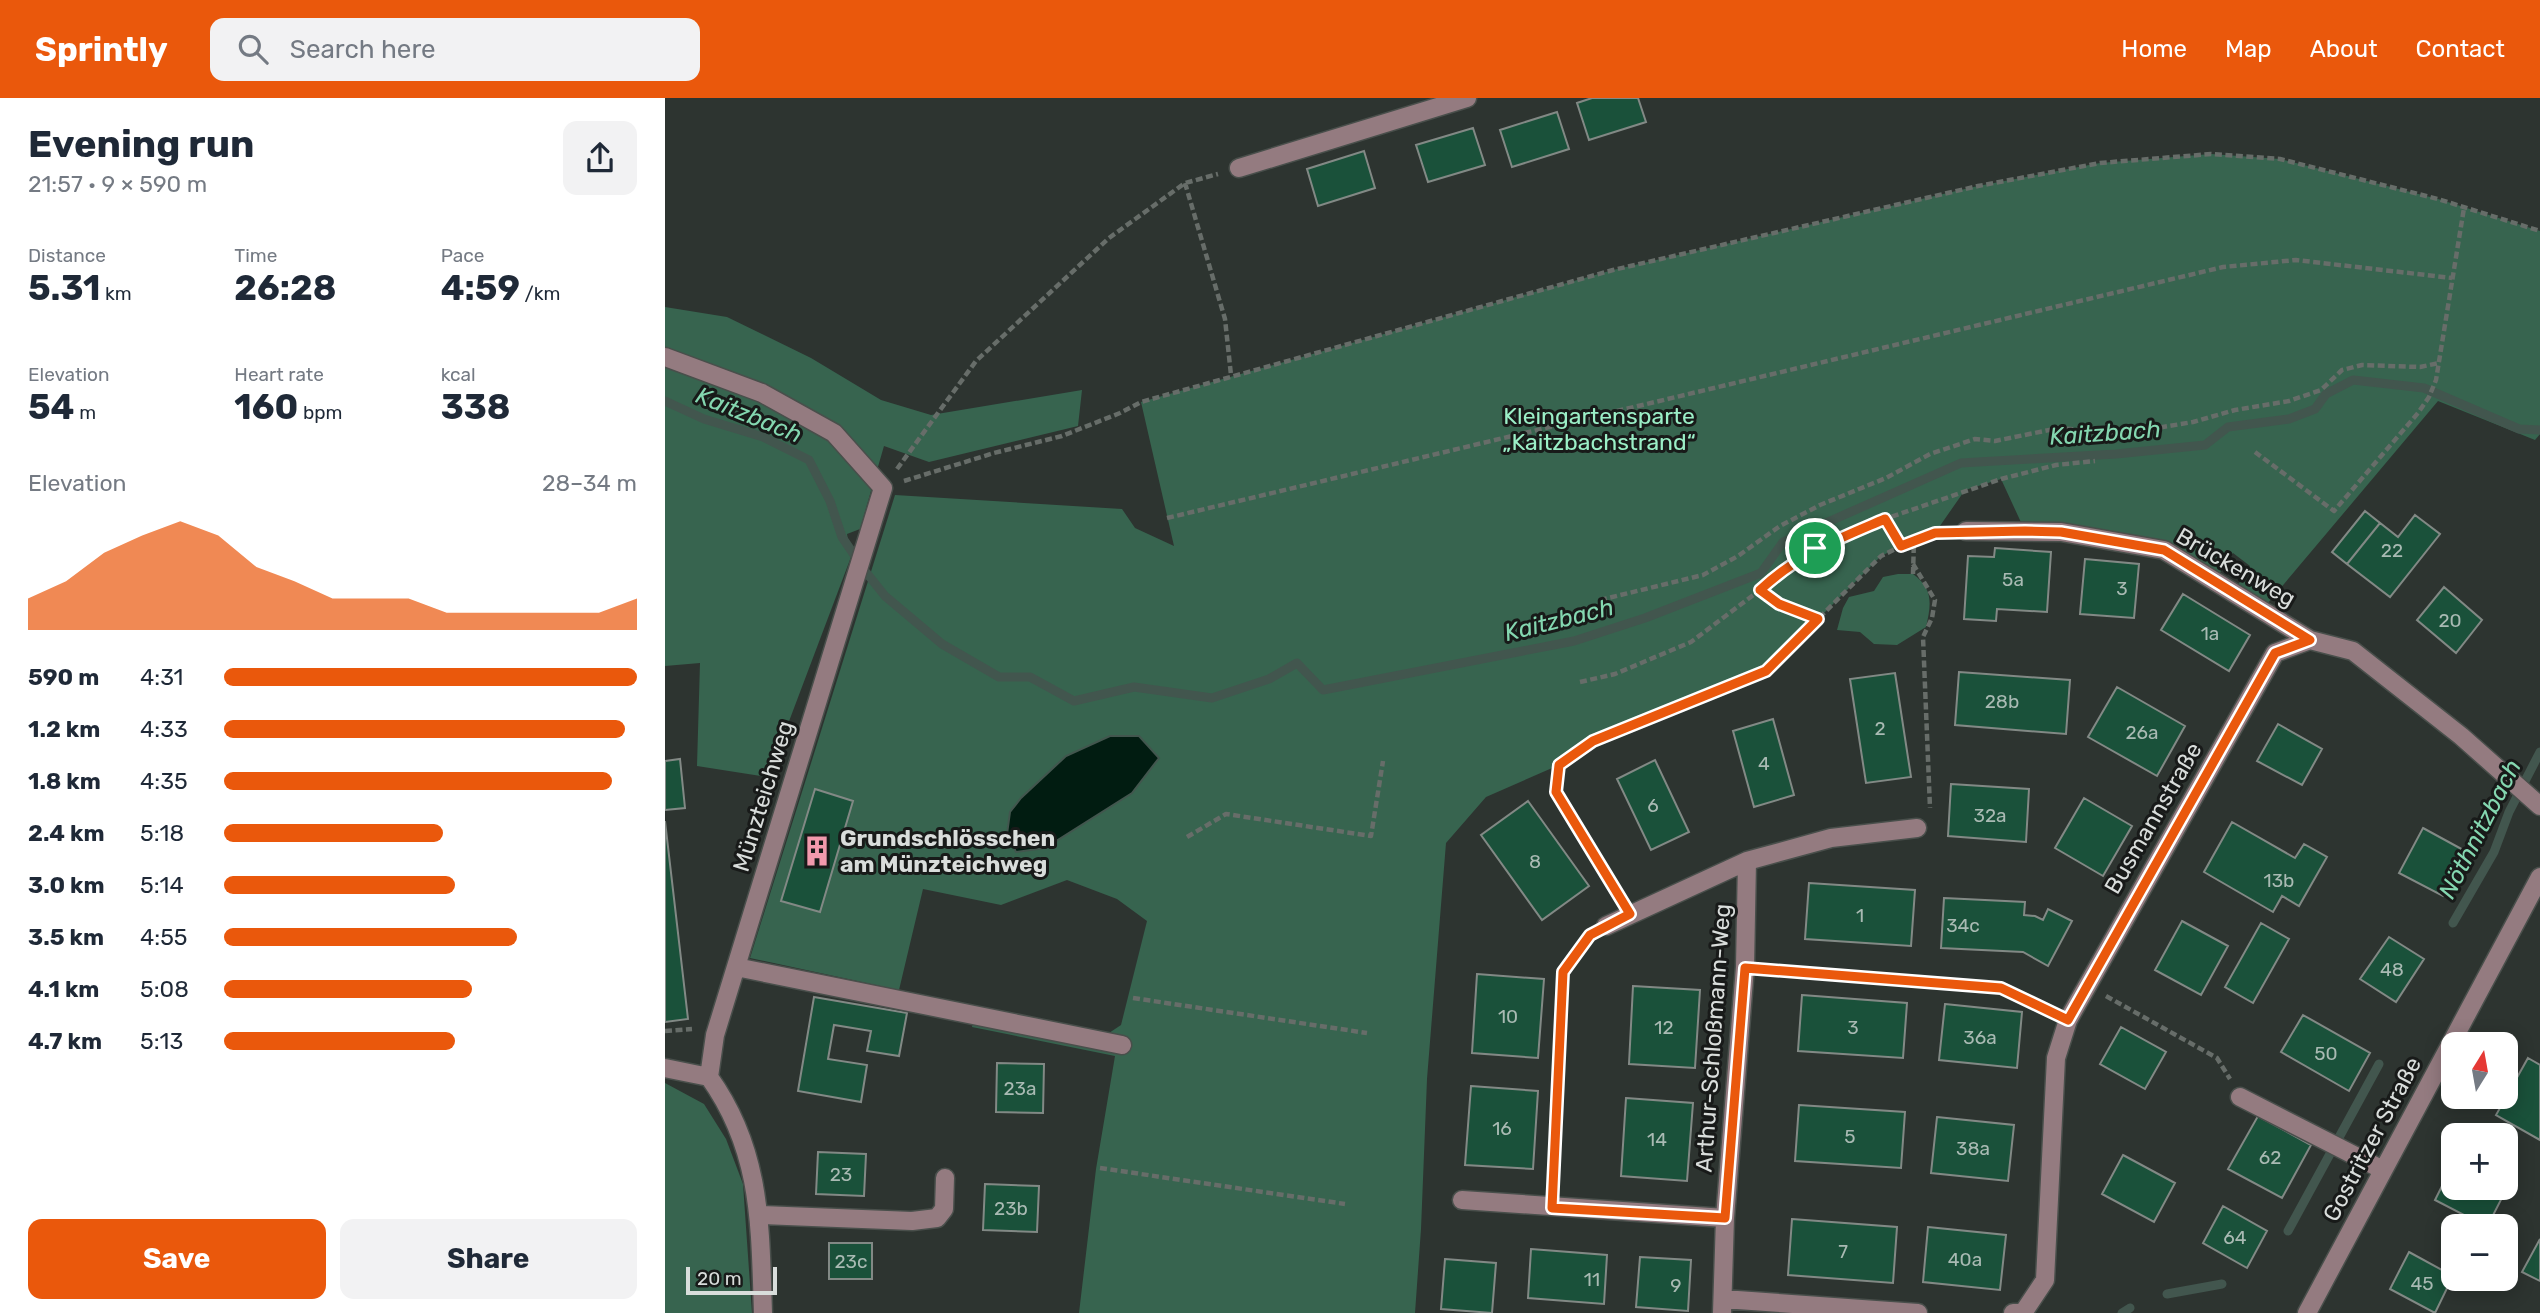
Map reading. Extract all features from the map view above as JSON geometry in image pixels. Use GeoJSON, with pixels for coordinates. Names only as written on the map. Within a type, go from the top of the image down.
{"type":"FeatureCollection","features":[{"type":"Feature","properties":{"kind":"street"},"geometry":{"type":"LineString","coordinates":[[1239,169],[1467,98]]}},
{"type":"Feature","properties":{"kind":"street"},"geometry":{"type":"LineString","coordinates":[[665,357],[762,393],[834,433],[883,488]]}},
{"type":"Feature","properties":{"kind":"street","name":"Münzteichweg"},"geometry":{"type":"LineString","coordinates":[[709,1077],[715,1035],[883,488]]}},
{"type":"Feature","properties":{"kind":"street","name":"Brückenweg"},"geometry":{"type":"LineString","coordinates":[[1966,531],[2061,532],[2164,550],[2310,640]]}},
{"type":"Feature","properties":{"kind":"street"},"geometry":{"type":"LineString","coordinates":[[2310,640],[2353,651],[2461,736],[2535,802]]}},
{"type":"Feature","properties":{"kind":"street","name":"Busmannstraße"},"geometry":{"type":"LineString","coordinates":[[2013,1313],[2023,1312],[2045,1280],[2056,1058],[2068,1020],[2275,653],[2310,640]]}},
{"type":"Feature","properties":{"kind":"street","name":"Arthur-Schloßmann-Weg"},"geometry":{"type":"LineString","coordinates":[[1607,926],[1747,862],[1831,838],[1917,828]]}},
{"type":"Feature","properties":{"kind":"street","name":"Arthur-Schloßmann-Weg"},"geometry":{"type":"LineString","coordinates":[[1722,1306],[1725,1218],[1745,968],[1747,862]]}},
{"type":"Feature","properties":{"kind":"street","name":"Gostritzer Straße"},"geometry":{"type":"LineString","coordinates":[[2307,1313],[2540,877]]}},
{"type":"Feature","properties":{"kind":"street"},"geometry":{"type":"LineString","coordinates":[[736,967],[897,1002],[1122,1045]]}},
{"type":"Feature","properties":{"kind":"street"},"geometry":{"type":"LineString","coordinates":[[665,1068],[709,1077],[724,1098],[744,1142],[760,1215],[763,1313]]}},
{"type":"Feature","properties":{"kind":"street"},"geometry":{"type":"LineString","coordinates":[[2240,1097],[2382,1170]]}},
{"type":"Feature","properties":{"kind":"street"},"geometry":{"type":"LineString","coordinates":[[760,1215],[912,1221],[937,1217],[944,1209],[945,1178]]}},
{"type":"Feature","properties":{"kind":"street"},"geometry":{"type":"LineString","coordinates":[[1462,1200],[1725,1218]]}},
{"type":"Feature","properties":{"kind":"street"},"geometry":{"type":"LineString","coordinates":[[1722,1306],[1918,1313]]}},
{"type":"Feature","properties":{"kind":"path"},"geometry":{"type":"LineString","coordinates":[[883,488],[994,453],[1062,436],[1141,402],[1231,375],[1613,270],[1978,187],[2100,163],[2211,154],[2280,159],[2438,199],[2540,231]]}},
{"type":"Feature","properties":{"kind":"path"},"geometry":{"type":"LineString","coordinates":[[883,488],[976,361],[1109,238],[1185,183],[1239,169]]}},
{"type":"Feature","properties":{"kind":"path"},"geometry":{"type":"LineString","coordinates":[[1185,183],[1225,319],[1231,375]]}},
{"type":"Feature","properties":{"kind":"path"},"geometry":{"type":"LineString","coordinates":[[2255,452],[2334,511],[2418,413],[2436,380],[2464,208]]}},
{"type":"Feature","properties":{"kind":"path"},"geometry":{"type":"LineString","coordinates":[[1167,518],[2223,267],[2296,260],[2452,278]]}},
{"type":"Feature","properties":{"kind":"path"},"geometry":{"type":"LineString","coordinates":[[1600,600],[1703,575],[1810,510],[1886,478],[1930,454],[1975,439],[1995,441],[2059,428],[2115,433],[2151,429],[2289,401],[2321,390],[2342,370],[2362,365],[2420,367],[2439,363]]}},
{"type":"Feature","properties":{"kind":"path"},"geometry":{"type":"LineString","coordinates":[[1580,682],[1615,674],[1691,642],[1760,590],[1780,571],[1815,548],[1885,519],[2001,479],[2056,465],[2095,461]]}},
{"type":"Feature","properties":{"kind":"path"},"geometry":{"type":"LineString","coordinates":[[1885,519],[1901,546]]}},
{"type":"Feature","properties":{"kind":"path"},"geometry":{"type":"LineString","coordinates":[[1630,914],[1556,792],[1559,765],[1593,741],[1766,671],[1881,556],[1913,540],[1935,533],[1966,531]]}},
{"type":"Feature","properties":{"kind":"path"},"geometry":{"type":"LineString","coordinates":[[1913,540],[1913,574]]}},
{"type":"Feature","properties":{"kind":"path"},"geometry":{"type":"LineString","coordinates":[[1913,564],[1935,600],[1933,618],[1923,637],[1930,814],[1917,828]]}},
{"type":"Feature","properties":{"kind":"path"},"geometry":{"type":"LineString","coordinates":[[1760,590],[1779,604],[1818,619]]}},
{"type":"Feature","properties":{"kind":"path"},"geometry":{"type":"LineString","coordinates":[[1839,597],[1845,603]]}},
{"type":"Feature","properties":{"kind":"path"},"geometry":{"type":"LineString","coordinates":[[1187,837],[1226,814],[1371,836],[1383,761]]}},
{"type":"Feature","properties":{"kind":"path"},"geometry":{"type":"LineString","coordinates":[[1552,1208],[1563,972],[1590,935],[1607,926]]}},
{"type":"Feature","properties":{"kind":"path"},"geometry":{"type":"LineString","coordinates":[[1745,968],[2001,988],[2068,1020]]}},
{"type":"Feature","properties":{"kind":"path"},"geometry":{"type":"LineString","coordinates":[[2087,985],[2217,1058],[2240,1097]]}},
{"type":"Feature","properties":{"kind":"path"},"geometry":{"type":"LineString","coordinates":[[1133,998],[1367,1033]]}},
{"type":"Feature","properties":{"kind":"path"},"geometry":{"type":"LineString","coordinates":[[665,1031],[692,1028]]}},
{"type":"Feature","properties":{"kind":"path"},"geometry":{"type":"LineString","coordinates":[[1100,1168],[1345,1204]]}},
{"type":"Feature","properties":{"kind":"green space","name":"Kleingartensparte „Kaitzbachstrand“"},"geometry":{"type":"Polygon","coordinates":[[[2211,154],[2280,159],[2438,199],[2540,231],[2540,434],[2535,440],[2438,401],[2268,603],[2238,585],[2250,566],[2233,553],[2219,574],[2169,544],[2025,531],[2001,479],[1965,490],[1935,533],[1913,540],[1881,556],[1766,671],[1593,741],[1559,765],[1486,797],[1446,843],[1427,1079],[1415,1313],[1079,1313],[1096,1169],[1115,1056],[972,1027],[976,1007],[1109,1033],[1121,1025],[1147,921],[1117,899],[1067,880],[1001,905],[923,889],[899,990],[750,958],[895,495],[1122,509],[1135,528],[1174,546],[1141,402],[1613,270],[1978,186],[2100,163],[2211,154]]]}},
{"type":"Feature","properties":{"kind":"green space"},"geometry":{"type":"Polygon","coordinates":[[[665,307],[727,317],[811,358],[881,400],[931,415],[1082,390],[1078,426],[929,462],[884,446],[860,529],[847,534],[851,557],[768,777],[697,766],[700,663],[665,666],[665,307]]]}},
{"type":"Feature","properties":{"kind":"green space"},"geometry":{"type":"Polygon","coordinates":[[[1913,574],[1925,586],[1930,605],[1926,627],[1897,645],[1874,644],[1860,632],[1837,630],[1849,597],[1874,591],[1883,577],[1913,574]]]}},
{"type":"Feature","properties":{"kind":"green space"},"geometry":{"type":"Polygon","coordinates":[[[665,1083],[704,1104],[726,1139],[743,1184],[752,1313],[665,1313],[665,1083]]]}},
{"type":"Feature","properties":{"kind":"shaded area"},"geometry":{"type":"Polygon","coordinates":[[[1110,736],[1139,736],[1159,758],[1132,793],[1045,848],[1016,852],[1007,834],[1010,812],[1021,798],[1066,756],[1110,736]]]}},
{"type":"Feature","properties":{"kind":"building"},"geometry":{"type":"Polygon","coordinates":[[[1592,98],[1638,98],[1646,122],[1589,140],[1577,103],[1592,98]]]}},
{"type":"Feature","properties":{"kind":"building"},"geometry":{"type":"Polygon","coordinates":[[[1557,112],[1569,149],[1512,167],[1500,130],[1557,112]]]}},
{"type":"Feature","properties":{"kind":"building"},"geometry":{"type":"Polygon","coordinates":[[[1473,128],[1485,165],[1428,182],[1416,145],[1473,128]]]}},
{"type":"Feature","properties":{"kind":"building"},"geometry":{"type":"Polygon","coordinates":[[[1364,151],[1375,188],[1318,206],[1307,169],[1364,151]]]}},
{"type":"Feature","properties":{"kind":"building"},"geometry":{"type":"Polygon","coordinates":[[[2365,511],[2380,523],[2347,564],[2332,552],[2365,511]]]}},
{"type":"Feature","properties":{"kind":"building"},"geometry":{"type":"Polygon","coordinates":[[[2415,515],[2440,534],[2390,597],[2347,564],[2380,523],[2398,537],[2415,515]]]}},
{"type":"Feature","properties":{"kind":"building"},"geometry":{"type":"Polygon","coordinates":[[[1995,548],[2051,552],[2047,612],[1997,609],[1996,621],[1964,619],[1968,556],[1994,557],[1995,548]]]}},
{"type":"Feature","properties":{"kind":"building"},"geometry":{"type":"Polygon","coordinates":[[[2085,559],[2139,564],[2134,618],[2080,614],[2085,559]]]}},
{"type":"Feature","properties":{"kind":"building"},"geometry":{"type":"Polygon","coordinates":[[[2444,587],[2482,620],[2456,653],[2417,620],[2444,587]]]}},
{"type":"Feature","properties":{"kind":"building"},"geometry":{"type":"Polygon","coordinates":[[[2183,594],[2250,635],[2229,671],[2161,630],[2183,594]]]}},
{"type":"Feature","properties":{"kind":"building"},"geometry":{"type":"Polygon","coordinates":[[[1959,672],[2070,680],[2066,734],[1955,725],[1959,672]]]}},
{"type":"Feature","properties":{"kind":"building"},"geometry":{"type":"Polygon","coordinates":[[[1895,673],[1911,777],[1866,783],[1850,679],[1895,673]]]}},
{"type":"Feature","properties":{"kind":"building"},"geometry":{"type":"Polygon","coordinates":[[[2117,687],[2185,726],[2157,776],[2088,737],[2117,687]]]}},
{"type":"Feature","properties":{"kind":"building"},"geometry":{"type":"Polygon","coordinates":[[[1773,719],[1794,795],[1754,807],[1733,731],[1773,719]]]}},
{"type":"Feature","properties":{"kind":"building"},"geometry":{"type":"Polygon","coordinates":[[[2278,724],[2322,749],[2302,785],[2257,761],[2278,724]]]}},
{"type":"Feature","properties":{"kind":"building"},"geometry":{"type":"Polygon","coordinates":[[[680,759],[685,808],[665,810],[665,761],[680,759]]]}},
{"type":"Feature","properties":{"kind":"building"},"geometry":{"type":"Polygon","coordinates":[[[1655,760],[1689,832],[1651,850],[1617,779],[1655,760]]]}},
{"type":"Feature","properties":{"kind":"building"},"geometry":{"type":"Polygon","coordinates":[[[1951,784],[2029,789],[2026,842],[1948,836],[1951,784]]]}},
{"type":"Feature","properties":{"kind":"building","name":"Grundschlösschen am Münzteichweg"},"geometry":{"type":"Polygon","coordinates":[[[815,789],[853,801],[820,912],[781,901],[815,789]]]}},
{"type":"Feature","properties":{"kind":"building"},"geometry":{"type":"Polygon","coordinates":[[[2084,798],[2132,826],[2103,876],[2055,848],[2084,798]]]}},
{"type":"Feature","properties":{"kind":"building"},"geometry":{"type":"Polygon","coordinates":[[[1528,801],[1589,886],[1542,920],[1481,835],[1528,801]]]}},
{"type":"Feature","properties":{"kind":"building"},"geometry":{"type":"Polygon","coordinates":[[[665,821],[688,1019],[665,1022],[665,821]]]}},
{"type":"Feature","properties":{"kind":"building"},"geometry":{"type":"Polygon","coordinates":[[[2232,822],[2295,858],[2304,844],[2327,857],[2299,906],[2282,896],[2273,912],[2204,872],[2232,822]]]}},
{"type":"Feature","properties":{"kind":"building"},"geometry":{"type":"Polygon","coordinates":[[[2423,828],[2467,852],[2443,896],[2399,873],[2423,828]]]}},
{"type":"Feature","properties":{"kind":"building"},"geometry":{"type":"Polygon","coordinates":[[[1809,883],[1915,890],[1911,946],[1805,939],[1809,883]]]}},
{"type":"Feature","properties":{"kind":"building"},"geometry":{"type":"Polygon","coordinates":[[[1944,898],[2025,902],[2024,915],[2043,920],[2048,909],[2072,921],[2048,966],[2023,952],[1941,948],[1944,898]]]}},
{"type":"Feature","properties":{"kind":"building"},"geometry":{"type":"Polygon","coordinates":[[[2182,921],[2228,946],[2201,995],[2155,970],[2182,921]]]}},
{"type":"Feature","properties":{"kind":"building"},"geometry":{"type":"Polygon","coordinates":[[[2261,923],[2289,939],[2253,1003],[2225,987],[2261,923]]]}},
{"type":"Feature","properties":{"kind":"building"},"geometry":{"type":"Polygon","coordinates":[[[2389,937],[2424,959],[2396,1002],[2360,979],[2389,937]]]}},
{"type":"Feature","properties":{"kind":"building"},"geometry":{"type":"Polygon","coordinates":[[[1477,974],[1544,979],[1538,1058],[1472,1053],[1477,974]]]}},
{"type":"Feature","properties":{"kind":"building"},"geometry":{"type":"Polygon","coordinates":[[[1633,986],[1700,990],[1695,1068],[1629,1064],[1633,986]]]}},
{"type":"Feature","properties":{"kind":"building"},"geometry":{"type":"Polygon","coordinates":[[[1802,995],[1907,1003],[1903,1058],[1798,1051],[1802,995]]]}},
{"type":"Feature","properties":{"kind":"building"},"geometry":{"type":"Polygon","coordinates":[[[814,997],[907,1013],[899,1056],[867,1051],[871,1031],[834,1025],[828,1059],[867,1065],[861,1102],[798,1091],[814,997]]]}},
{"type":"Feature","properties":{"kind":"building"},"geometry":{"type":"Polygon","coordinates":[[[1945,1004],[2022,1012],[2017,1068],[1939,1060],[1945,1004]]]}},
{"type":"Feature","properties":{"kind":"building"},"geometry":{"type":"Polygon","coordinates":[[[2303,1015],[2370,1053],[2349,1091],[2281,1052],[2303,1015]]]}},
{"type":"Feature","properties":{"kind":"building"},"geometry":{"type":"Polygon","coordinates":[[[2121,1027],[2166,1052],[2145,1089],[2100,1064],[2121,1027]]]}},
{"type":"Feature","properties":{"kind":"building"},"geometry":{"type":"Polygon","coordinates":[[[2528,1058],[2540,1065],[2540,1140],[2518,1128],[2518,1123],[2510,1123],[2496,1115],[2499,1110],[2518,1110],[2518,1076],[2528,1058]]]}},
{"type":"Feature","properties":{"kind":"building"},"geometry":{"type":"Polygon","coordinates":[[[997,1063],[1044,1064],[1043,1113],[996,1112],[997,1063]]]}},
{"type":"Feature","properties":{"kind":"building"},"geometry":{"type":"Polygon","coordinates":[[[1471,1086],[1538,1091],[1533,1169],[1465,1165],[1471,1086]]]}},
{"type":"Feature","properties":{"kind":"building"},"geometry":{"type":"Polygon","coordinates":[[[1626,1098],[1693,1103],[1687,1181],[1621,1176],[1626,1098]]]}},
{"type":"Feature","properties":{"kind":"building"},"geometry":{"type":"Polygon","coordinates":[[[1799,1105],[1905,1112],[1901,1168],[1795,1161],[1799,1105]]]}},
{"type":"Feature","properties":{"kind":"building"},"geometry":{"type":"Polygon","coordinates":[[[2258,1116],[2311,1145],[2282,1198],[2228,1169],[2258,1116]]]}},
{"type":"Feature","properties":{"kind":"building"},"geometry":{"type":"Polygon","coordinates":[[[1937,1117],[2014,1125],[2008,1181],[1931,1173],[1937,1117]]]}},
{"type":"Feature","properties":{"kind":"building"},"geometry":{"type":"Polygon","coordinates":[[[818,1152],[866,1154],[864,1196],[816,1194],[818,1152]]]}},
{"type":"Feature","properties":{"kind":"building"},"geometry":{"type":"Polygon","coordinates":[[[2123,1155],[2175,1183],[2154,1222],[2102,1194],[2123,1155]]]}},
{"type":"Feature","properties":{"kind":"building"},"geometry":{"type":"Polygon","coordinates":[[[985,1184],[1039,1186],[1037,1232],[983,1230],[985,1184]]]}},
{"type":"Feature","properties":{"kind":"building"},"geometry":{"type":"Polygon","coordinates":[[[2441,1188],[2441,1200],[2501,1200],[2494,1214],[2462,1214],[2435,1200],[2441,1188]]]}},
{"type":"Feature","properties":{"kind":"building"},"geometry":{"type":"Polygon","coordinates":[[[2223,1206],[2267,1231],[2247,1268],[2203,1243],[2223,1206]]]}},
{"type":"Feature","properties":{"kind":"building"},"geometry":{"type":"Polygon","coordinates":[[[1792,1219],[1897,1227],[1893,1283],[1788,1275],[1792,1219]]]}},
{"type":"Feature","properties":{"kind":"building"},"geometry":{"type":"Polygon","coordinates":[[[1928,1227],[2006,1235],[2000,1290],[1923,1282],[1928,1227]]]}},
{"type":"Feature","properties":{"kind":"building"},"geometry":{"type":"Polygon","coordinates":[[[2540,1239],[2540,1281],[2522,1272],[2540,1239]]]}},
{"type":"Feature","properties":{"kind":"building"},"geometry":{"type":"Polygon","coordinates":[[[829,1243],[872,1243],[872,1279],[829,1279],[829,1243]]]}},
{"type":"Feature","properties":{"kind":"building"},"geometry":{"type":"Polygon","coordinates":[[[1531,1249],[1607,1255],[1604,1304],[1528,1298],[1531,1249]]]}},
{"type":"Feature","properties":{"kind":"building"},"geometry":{"type":"Polygon","coordinates":[[[2409,1252],[2441,1269],[2441,1291],[2446,1291],[2435,1313],[2390,1289],[2409,1252]]]}},
{"type":"Feature","properties":{"kind":"building"},"geometry":{"type":"Polygon","coordinates":[[[1640,1257],[1691,1260],[1688,1311],[1636,1307],[1640,1257]]]}},
{"type":"Feature","properties":{"kind":"building"},"geometry":{"type":"Polygon","coordinates":[[[1445,1259],[1496,1263],[1492,1313],[1441,1309],[1445,1259]]]}},
{"type":"Feature","properties":{"kind":"waterway","name":"Kaitzbach"},"geometry":{"type":"LineString","coordinates":[[665,401],[704,419],[763,437],[809,460],[830,501],[842,537],[885,596],[942,644],[999,677],[1030,677],[1074,701],[1134,687],[1212,698],[1269,679],[1297,663],[1323,690],[1574,641],[1645,618],[1761,573],[1783,542],[1961,463],[2116,454],[2205,445],[2228,427],[2289,419],[2315,409],[2326,394],[2353,380],[2424,388],[2519,429],[2540,430]]}},
{"type":"Feature","properties":{"kind":"waterway","name":"Nöthnitzbach"},"geometry":{"type":"LineString","coordinates":[[2453,923],[2494,852],[2509,812],[2540,752]]}},
{"type":"Feature","properties":{"kind":"waterway","name":"Nöthnitzbach"},"geometry":{"type":"LineString","coordinates":[[2288,1231],[2379,1064]]}},
{"type":"Feature","properties":{"kind":"waterway","name":"Nöthnitzbach"},"geometry":{"type":"LineString","coordinates":[[2167,1294],[2222,1284]]}},
{"type":"Feature","properties":{"kind":"waterway","name":"Nöthnitzbach"},"geometry":{"type":"LineString","coordinates":[[2122,1313],[2130,1308]]}},
{"type":"Feature","properties":{"kind":"place","name":"Grundschlösschen am Münzteichweg"},"geometry":{"type":"Point","coordinates":[817,851]}},
{"type":"Feature","properties":{"kind":"route"},"geometry":{"type":"LineString","coordinates":[[1885,519],[1901,546],[1935,533],[2025,531],[2061,532],[2164,550],[2310,640],[2275,653],[2068,1020],[2001,988],[1745,968],[1725,1218],[1552,1208],[1563,972],[1590,935],[1630,914],[1556,792],[1559,765],[1593,741],[1766,671],[1818,619],[1779,604],[1760,590],[1780,571],[1815,548],[1885,519]]}}]}
